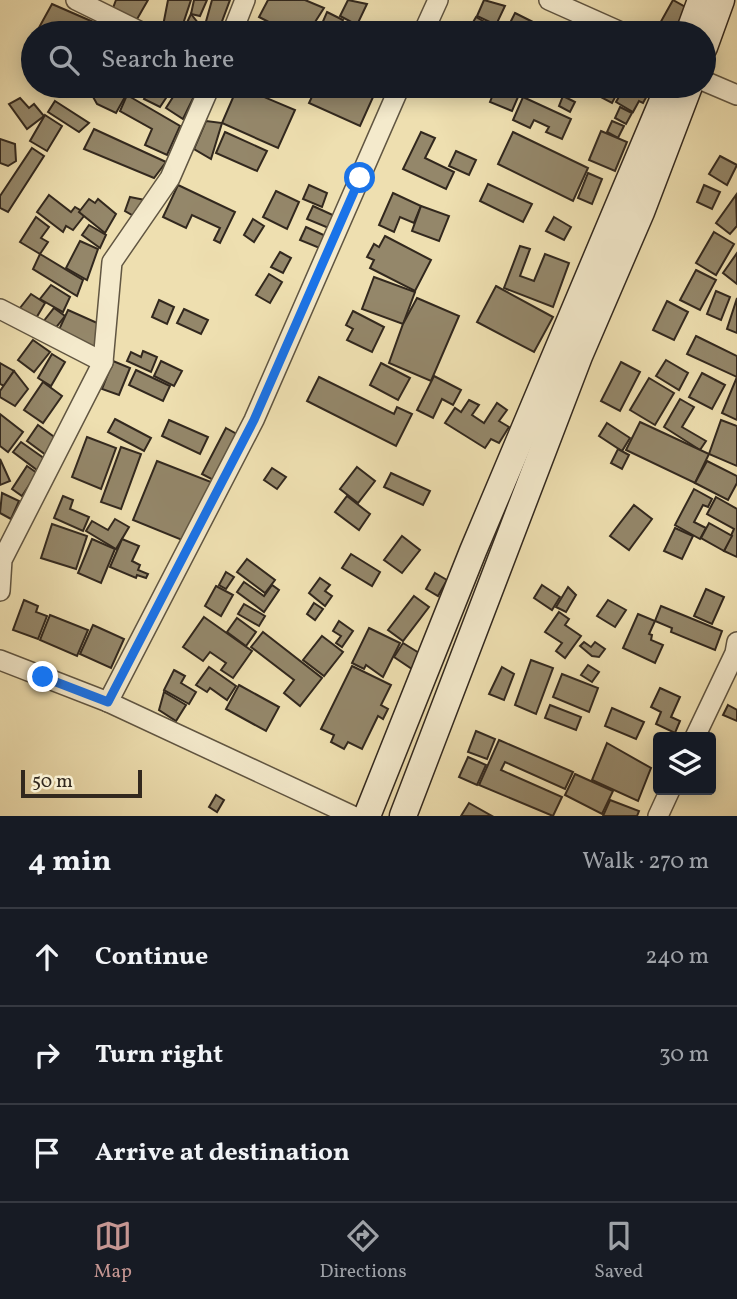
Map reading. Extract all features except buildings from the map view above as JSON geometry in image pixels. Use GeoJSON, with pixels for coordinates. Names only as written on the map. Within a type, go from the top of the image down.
{"type":"FeatureCollection","features":[{"type":"Feature","properties":{"kind":"main road"},"geometry":{"type":"LineString","coordinates":[[693,21],[701,0]]}},
{"type":"Feature","properties":{"kind":"main road"},"geometry":{"type":"LineString","coordinates":[[714,21],[722,0]]}},
{"type":"Feature","properties":{"kind":"main road"},"geometry":{"type":"LineString","coordinates":[[382,816],[367,816],[473,551],[664,98]]}},
{"type":"Feature","properties":{"kind":"main road"},"geometry":{"type":"LineString","coordinates":[[403,816],[579,356],[684,98]]}},
{"type":"Feature","properties":{"kind":"street"},"geometry":{"type":"LineString","coordinates":[[75,0],[118,21]]}},
{"type":"Feature","properties":{"kind":"street"},"geometry":{"type":"LineString","coordinates":[[237,21],[245,0]]}},
{"type":"Feature","properties":{"kind":"street"},"geometry":{"type":"LineString","coordinates":[[428,21],[438,0]]}},
{"type":"Feature","properties":{"kind":"street"},"geometry":{"type":"LineString","coordinates":[[549,0],[595,21]]}},
{"type":"Feature","properties":{"kind":"street"},"geometry":{"type":"LineString","coordinates":[[716,86],[737,95]]}},
{"type":"Feature","properties":{"kind":"street"},"geometry":{"type":"LineString","coordinates":[[0,591],[1,557],[103,362],[112,262],[170,178],[205,98]]}},
{"type":"Feature","properties":{"kind":"street"},"geometry":{"type":"LineString","coordinates":[[108,702],[254,420],[395,98]]}},
{"type":"Feature","properties":{"kind":"street"},"geometry":{"type":"LineString","coordinates":[[0,309],[103,362]]}},
{"type":"Feature","properties":{"kind":"street"},"geometry":{"type":"LineString","coordinates":[[697,732],[735,653],[737,642]]}},
{"type":"Feature","properties":{"kind":"street"},"geometry":{"type":"LineString","coordinates":[[0,660],[108,702],[353,816]]}},
{"type":"Feature","properties":{"kind":"street"},"geometry":{"type":"LineString","coordinates":[[292,789],[314,816]]}},
{"type":"Feature","properties":{"kind":"street"},"geometry":{"type":"LineString","coordinates":[[658,816],[668,795]]}},
{"type":"Feature","properties":{"kind":"route"},"geometry":{"type":"LineString","coordinates":[[43,677],[108,702],[254,420],[360,178]]}}]}
